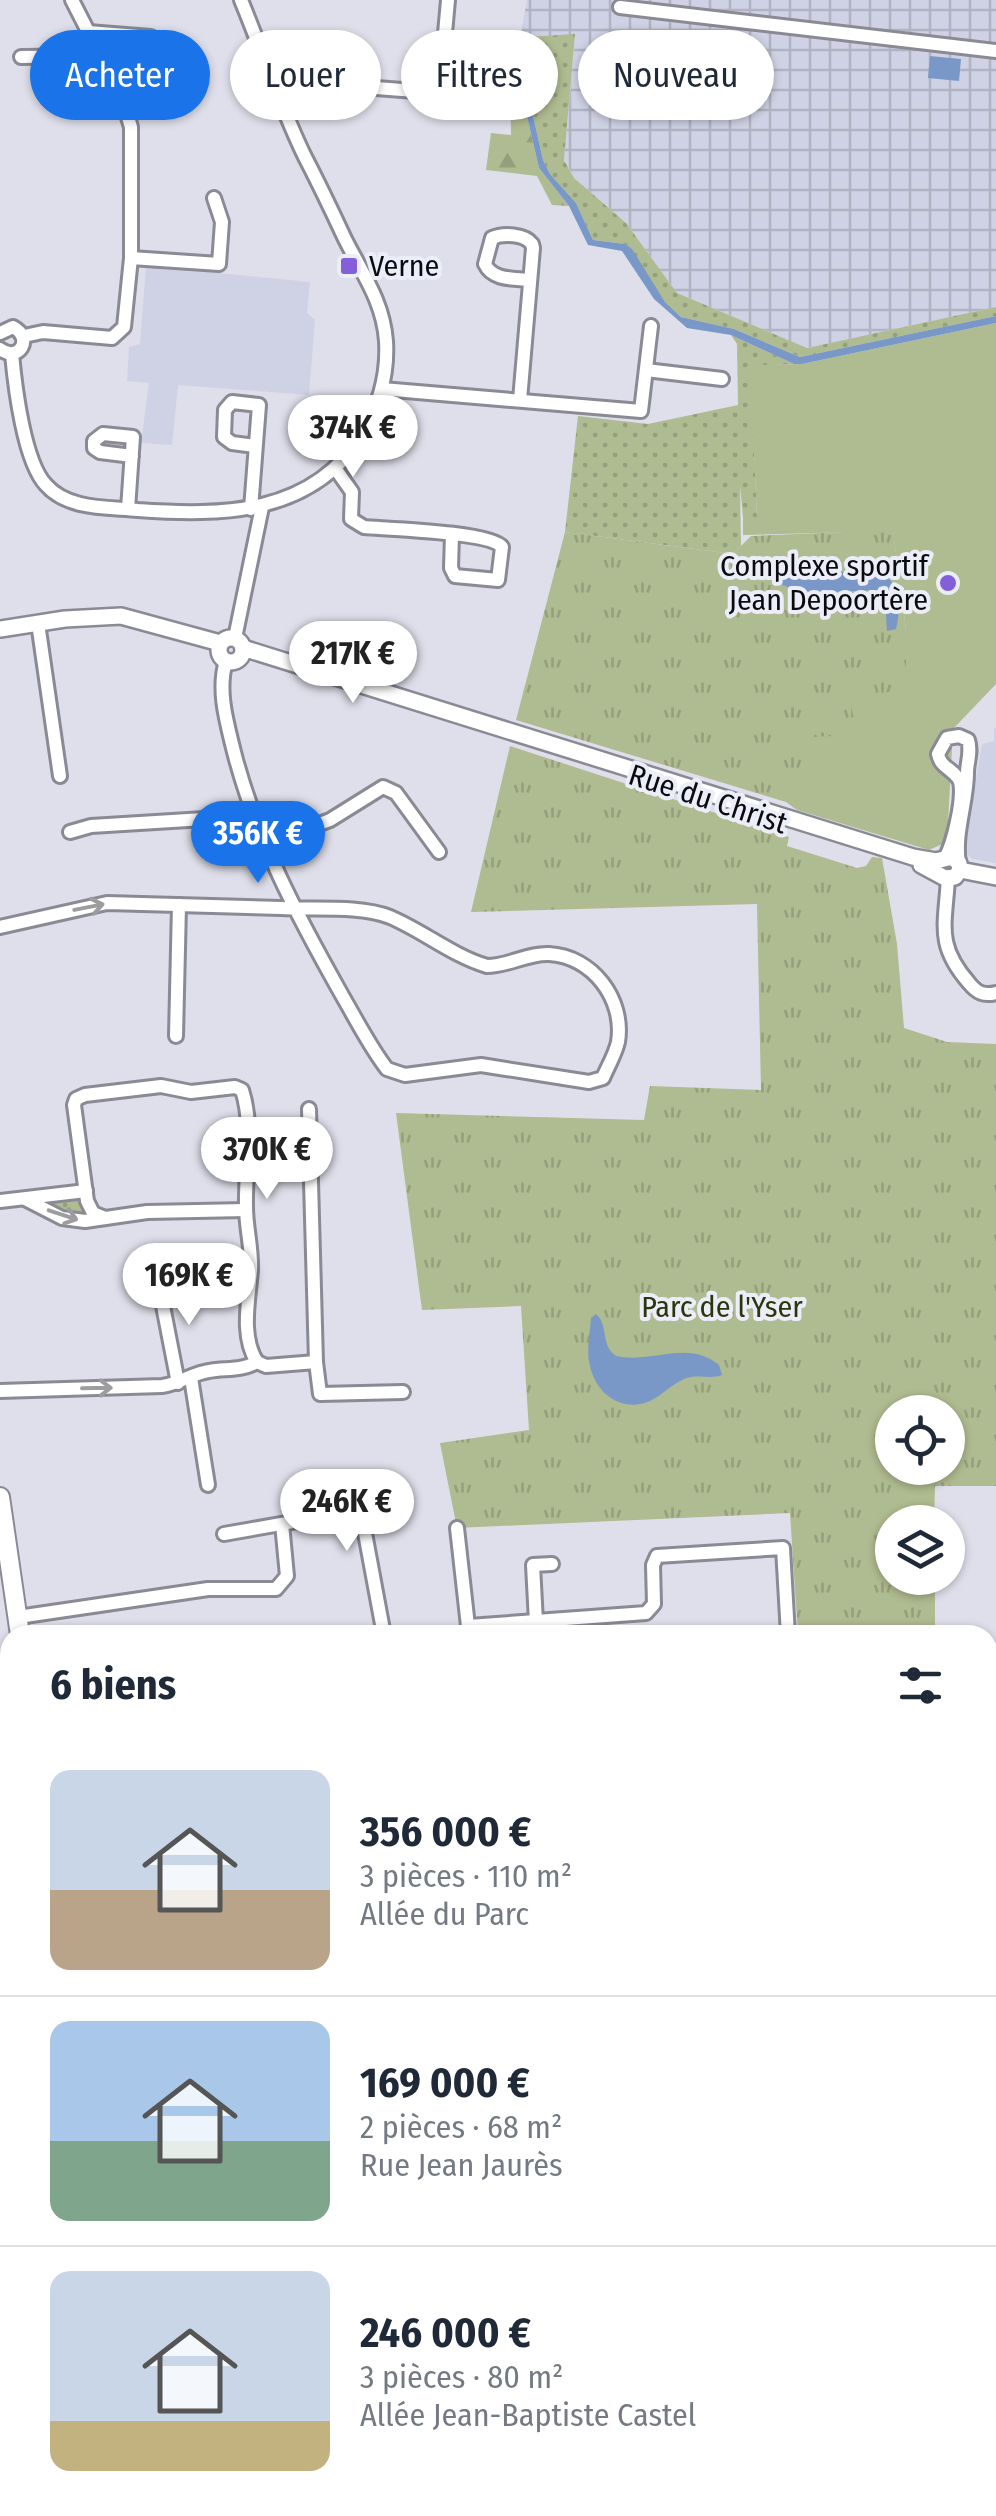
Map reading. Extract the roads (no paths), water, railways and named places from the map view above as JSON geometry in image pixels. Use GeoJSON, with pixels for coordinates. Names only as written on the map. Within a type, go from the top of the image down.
{"type":"FeatureCollection","features":[{"type":"Feature","properties":{"kind":"main road"},"geometry":{"type":"LineString","coordinates":[[0,1496],[19,1625]]}},
{"type":"Feature","properties":{"kind":"street"},"geometry":{"type":"LineString","coordinates":[[72,0],[87,30]]}},
{"type":"Feature","properties":{"kind":"street"},"geometry":{"type":"LineString","coordinates":[[241,0],[253,30]]}},
{"type":"Feature","properties":{"kind":"street"},"geometry":{"type":"LineString","coordinates":[[381,88],[430,91],[438,86],[442,78],[448,0]]}},
{"type":"Feature","properties":{"kind":"street"},"geometry":{"type":"LineString","coordinates":[[620,7],[996,51]]}},
{"type":"Feature","properties":{"kind":"street"},"geometry":{"type":"LineString","coordinates":[[21,57],[30,57]]}},
{"type":"Feature","properties":{"kind":"street"},"geometry":{"type":"LineString","coordinates":[[0,332],[13,328],[24,336],[43,332],[105,338],[118,336],[124,327],[130,258],[128,120]]}},
{"type":"Feature","properties":{"kind":"street"},"geometry":{"type":"LineString","coordinates":[[24,336],[23,347],[6,352],[31,455],[42,480],[72,502],[197,514],[256,508],[302,492],[335,468],[366,428],[382,389],[386,344],[379,300],[290,120]]}},
{"type":"Feature","properties":{"kind":"street"},"geometry":{"type":"LineString","coordinates":[[130,258],[219,264],[222,222],[214,198]]}},
{"type":"Feature","properties":{"kind":"street"},"geometry":{"type":"LineString","coordinates":[[520,400],[533,248],[530,240],[500,235],[492,238],[486,264],[489,272],[530,280]]}},
{"type":"Feature","properties":{"kind":"street"},"geometry":{"type":"LineString","coordinates":[[382,389],[641,412],[652,326]]}},
{"type":"Feature","properties":{"kind":"street"},"geometry":{"type":"LineString","coordinates":[[646,370],[722,379]]}},
{"type":"Feature","properties":{"kind":"street"},"geometry":{"type":"LineString","coordinates":[[0,927],[98,904],[293,909],[392,918],[488,966],[552,954],[584,966],[607,988],[618,1018],[618,1043],[603,1078],[589,1082],[474,1065],[405,1075],[392,1072],[380,1060],[293,909],[253,816],[226,716],[222,685],[226,661],[219,654],[233,643],[256,508],[255,446]]}},
{"type":"Feature","properties":{"kind":"street"},"geometry":{"type":"LineString","coordinates":[[128,509],[132,456]]}},
{"type":"Feature","properties":{"kind":"street"},"geometry":{"type":"LineString","coordinates":[[335,468],[352,492],[350,519],[357,526],[452,534],[492,538],[500,543],[498,580],[456,576],[451,568],[452,534]]}},
{"type":"Feature","properties":{"kind":"street","name":"Rue du Christ"},"geometry":{"type":"LineString","coordinates":[[0,629],[122,616],[143,619],[233,643],[913,857],[996,877]]}},
{"type":"Feature","properties":{"kind":"street"},"geometry":{"type":"LineString","coordinates":[[38,623],[60,776]]}},
{"type":"Feature","properties":{"kind":"street"},"geometry":{"type":"LineString","coordinates":[[949,867],[957,850],[968,788],[971,749],[968,740],[960,736],[948,738],[938,754],[942,766],[958,777],[962,787],[949,867],[946,952],[973,988],[982,994],[996,993]]}},
{"type":"Feature","properties":{"kind":"street"},"geometry":{"type":"LineString","coordinates":[[264,845],[330,820],[383,787],[396,793],[438,852]]}},
{"type":"Feature","properties":{"kind":"street"},"geometry":{"type":"LineString","coordinates":[[70,832],[91,826],[253,816]]}},
{"type":"Feature","properties":{"kind":"street"},"geometry":{"type":"LineString","coordinates":[[176,1036],[179,905]]}},
{"type":"Feature","properties":{"kind":"street"},"geometry":{"type":"LineString","coordinates":[[103,1218],[90,1209],[86,1192],[76,1099],[162,1086],[191,1092],[234,1087],[244,1094],[246,1124],[251,1352],[256,1362],[266,1366],[316,1362]]}},
{"type":"Feature","properties":{"kind":"street"},"geometry":{"type":"LineString","coordinates":[[309,1110],[320,1394],[403,1392]]}},
{"type":"Feature","properties":{"kind":"street"},"geometry":{"type":"LineString","coordinates":[[0,1201],[86,1192]]}},
{"type":"Feature","properties":{"kind":"street"},"geometry":{"type":"LineString","coordinates":[[25,1199],[66,1219],[86,1221],[147,1212],[246,1210]]}},
{"type":"Feature","properties":{"kind":"street"},"geometry":{"type":"LineString","coordinates":[[158,1280],[208,1486]]}},
{"type":"Feature","properties":{"kind":"street"},"geometry":{"type":"LineString","coordinates":[[0,1390],[185,1381],[208,1371],[242,1369],[256,1362]]}},
{"type":"Feature","properties":{"kind":"street"},"geometry":{"type":"LineString","coordinates":[[381,1514],[362,1517],[382,1625]]}},
{"type":"Feature","properties":{"kind":"street"},"geometry":{"type":"LineString","coordinates":[[224,1534],[298,1520]]}},
{"type":"Feature","properties":{"kind":"street"},"geometry":{"type":"LineString","coordinates":[[24,1625],[208,1589],[276,1589],[287,1576],[282,1524]]}},
{"type":"Feature","properties":{"kind":"street"},"geometry":{"type":"LineString","coordinates":[[457,1528],[468,1625]]}},
{"type":"Feature","properties":{"kind":"street"},"geometry":{"type":"LineString","coordinates":[[514,1625],[649,1612],[654,1604],[653,1565],[657,1556],[783,1548],[787,1625]]}},
{"type":"Feature","properties":{"kind":"street"},"geometry":{"type":"LineString","coordinates":[[536,1622],[533,1565],[552,1564]]}},
{"type":"Feature","properties":{"kind":"water"},"geometry":{"type":"Polygon","coordinates":[[[930,56],[961,59],[959,81],[928,78],[930,56]]]}},
{"type":"Feature","properties":{"kind":"water"},"geometry":{"type":"Polygon","coordinates":[[[528,120],[534,120],[550,174],[576,203],[593,240],[625,244],[632,249],[665,302],[681,317],[734,329],[800,357],[996,316],[996,323],[802,364],[794,364],[731,335],[687,328],[654,299],[622,251],[588,245],[569,206],[539,168],[528,120]]]}},
{"type":"Feature","properties":{"kind":"water"},"geometry":{"type":"Polygon","coordinates":[[[804,563],[885,575],[898,600],[896,629],[887,631],[885,600],[879,590],[805,593],[780,584],[778,578],[788,565],[804,563]]]}},
{"type":"Feature","properties":{"kind":"water"},"geometry":{"type":"Polygon","coordinates":[[[596,1314],[616,1356],[695,1354],[719,1365],[722,1375],[684,1379],[640,1404],[620,1403],[604,1393],[593,1376],[588,1348],[591,1318],[596,1314]]]}},
{"type":"Feature","properties":{"kind":"place","name":"Verne"},"geometry":{"type":"Point","coordinates":[349,266]}},
{"type":"Feature","properties":{"kind":"place","name":"Complexe sportif Jean Depoortère"},"geometry":{"type":"Point","coordinates":[948,583]}},
{"type":"Feature","properties":{"kind":"park label","name":"Parc de l'Yser"},"geometry":{"type":"Point","coordinates":[722,1307]}}]}
